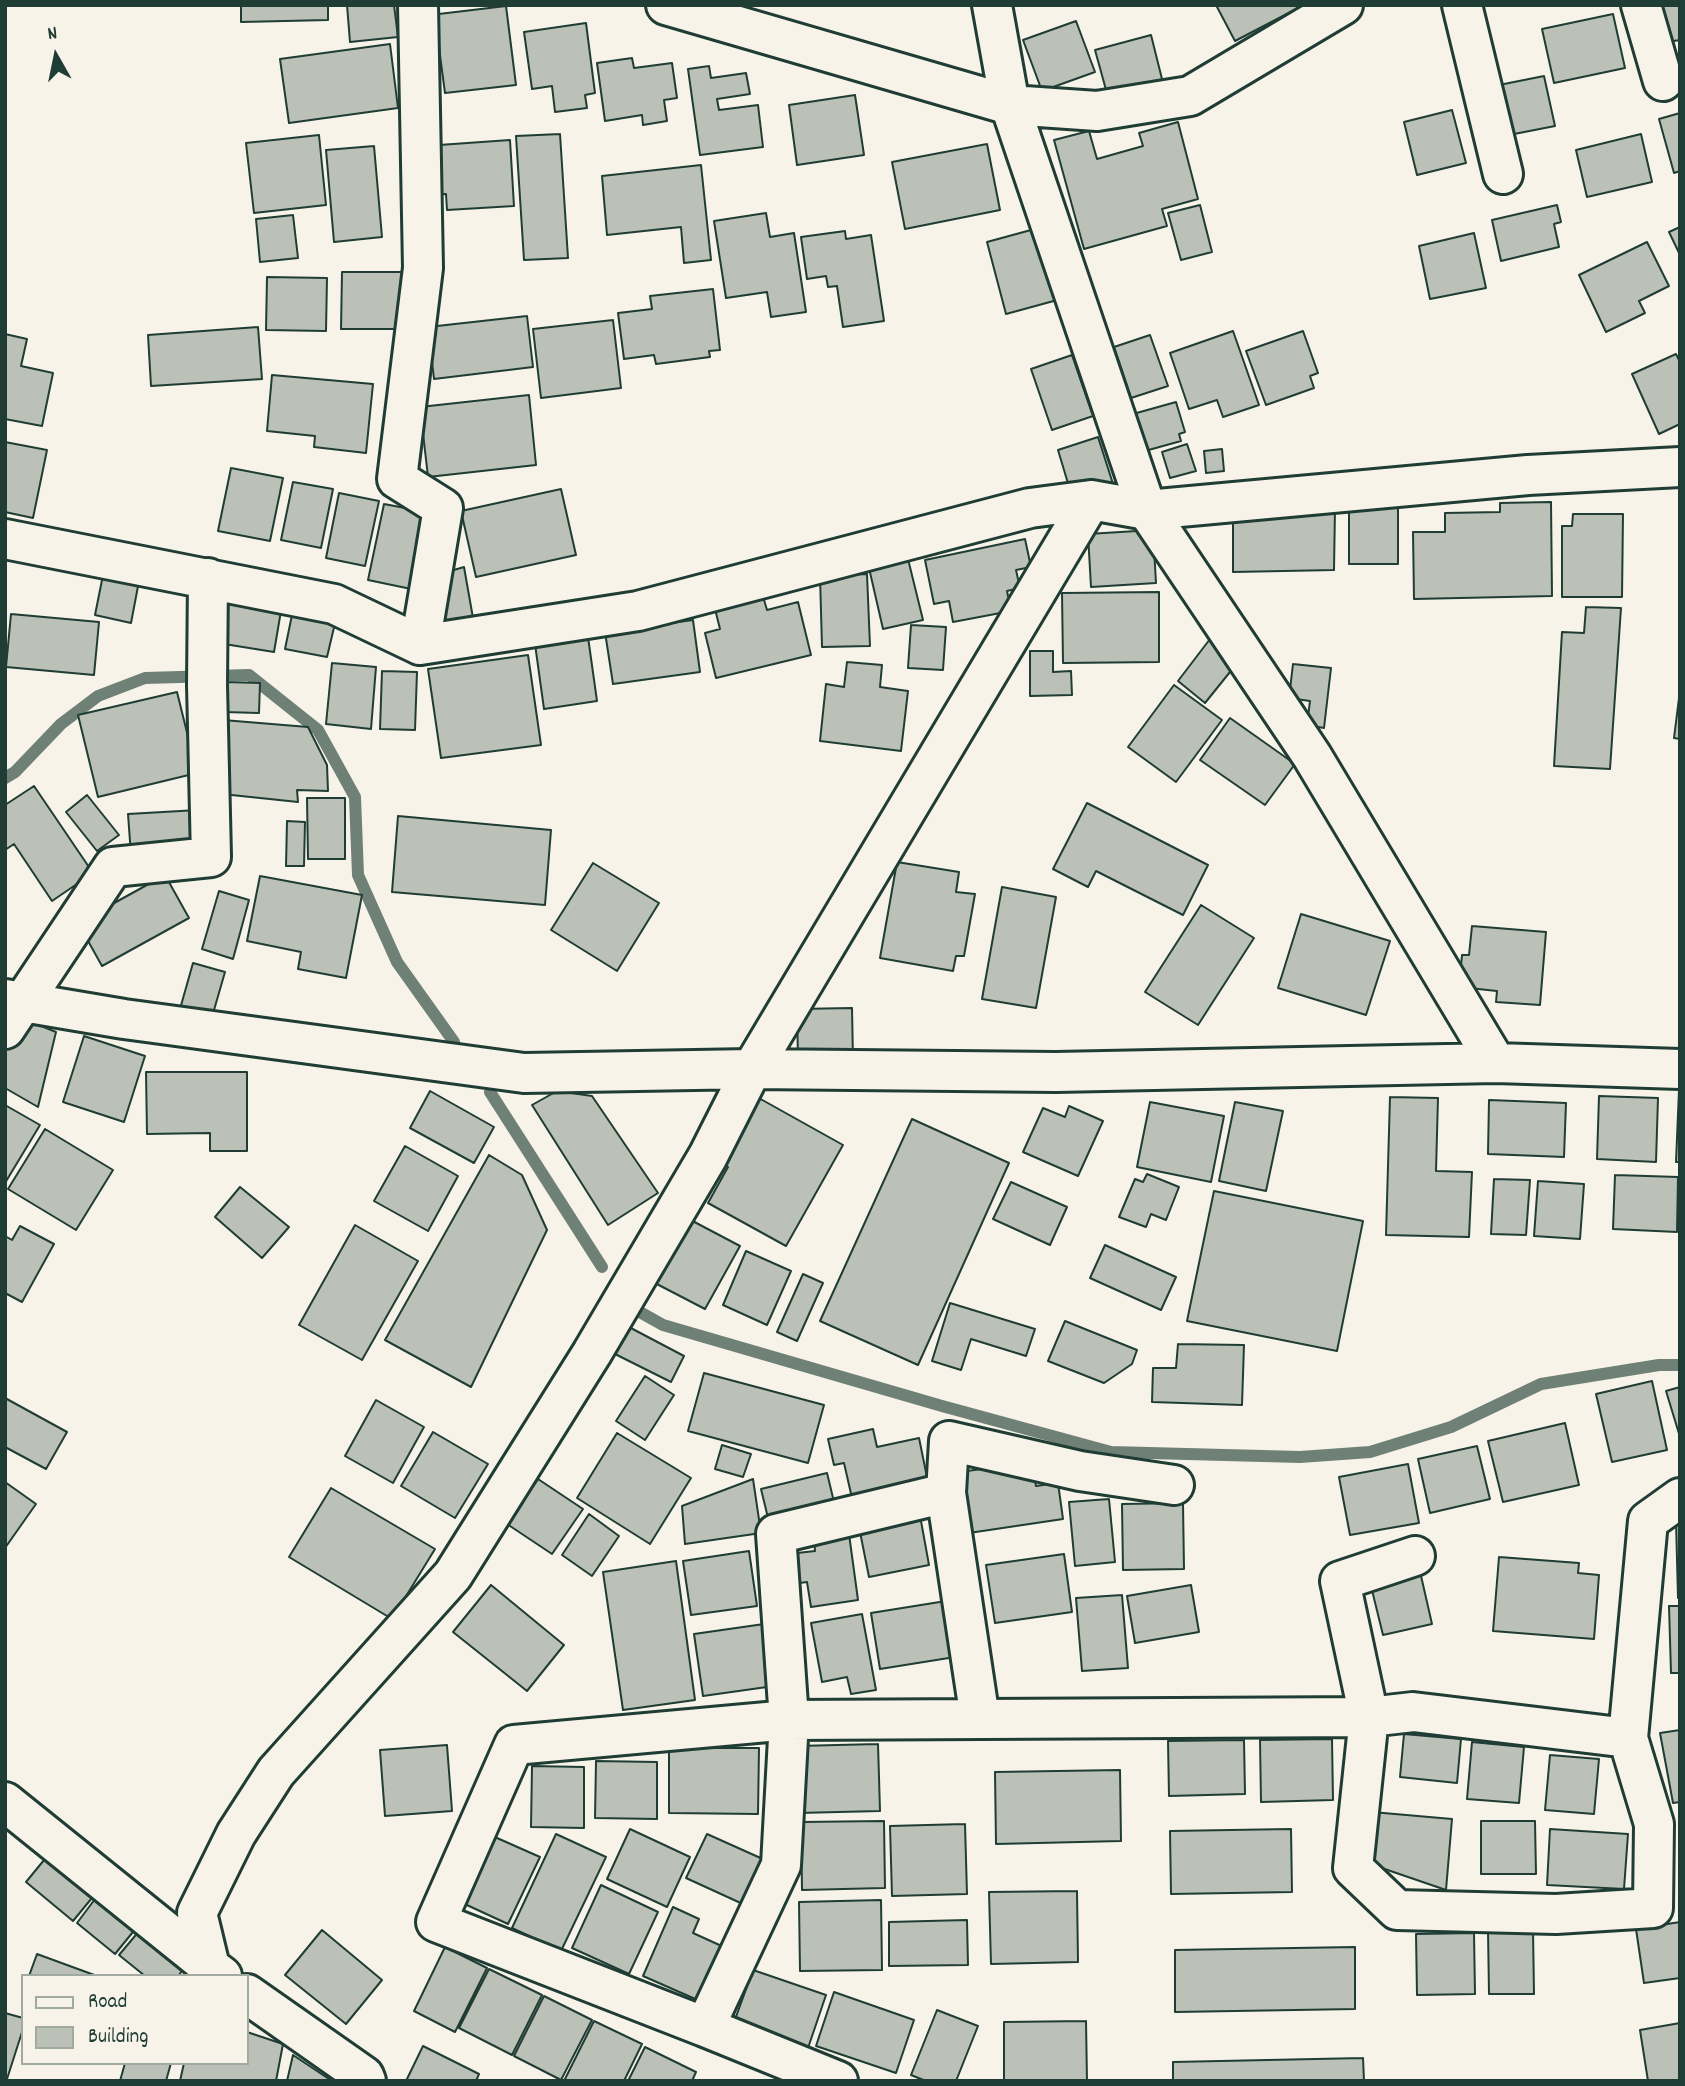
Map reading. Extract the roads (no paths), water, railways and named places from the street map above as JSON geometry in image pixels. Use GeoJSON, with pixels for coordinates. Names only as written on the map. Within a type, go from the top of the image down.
{"type":"FeatureCollection","features":[{"type":"Feature","properties":{"kind":"street"},"geometry":{"type":"LineString","coordinates":[[418,5],[423,268],[397,479],[443,508],[420,645]]}},
{"type":"Feature","properties":{"kind":"street"},"geometry":{"type":"LineString","coordinates":[[992,5],[1010,105],[1147,510],[1312,756],[1496,1063]]}},
{"type":"Feature","properties":{"kind":"street"},"geometry":{"type":"LineString","coordinates":[[1462,5],[1503,174]]}},
{"type":"Feature","properties":{"kind":"street"},"geometry":{"type":"LineString","coordinates":[[1641,5],[1663,81]]}},
{"type":"Feature","properties":{"kind":"street"},"geometry":{"type":"LineString","coordinates":[[678,7],[1010,105],[1097,111],[1190,96],[1338,7]]}},
{"type":"Feature","properties":{"kind":"street"},"geometry":{"type":"LineString","coordinates":[[5,539],[334,604],[420,645],[638,611],[1030,509],[1091,500],[1147,510],[1528,475],[1680,467]]}},
{"type":"Feature","properties":{"kind":"street"},"geometry":{"type":"LineString","coordinates":[[216,1971],[197,1913],[236,1834],[276,1772],[453,1575],[592,1353],[708,1156],[752,1069],[1091,500]]}},
{"type":"Feature","properties":{"kind":"street"},"geometry":{"type":"LineString","coordinates":[[11,1010],[113,867],[211,857],[208,578]]}},
{"type":"Feature","properties":{"kind":"street"},"geometry":{"type":"LineString","coordinates":[[11,1010],[124,1019],[524,1073],[752,1069],[1056,1072],[1496,1063],[1680,1069]]}},
{"type":"Feature","properties":{"kind":"street"},"geometry":{"type":"LineString","coordinates":[[981,1719],[946,1493],[948,1441],[1080,1471],[1174,1485]]}},
{"type":"Feature","properties":{"kind":"street"},"geometry":{"type":"LineString","coordinates":[[705,2027],[781,1865],[789,1720],[776,1534],[946,1493]]}},
{"type":"Feature","properties":{"kind":"street"},"geometry":{"type":"LineString","coordinates":[[1415,1556],[1340,1581],[1369,1717],[1353,1868],[1396,1910],[1556,1914],[1653,1908],[1654,1824],[1628,1738],[1648,1521],[1680,1498]]}},
{"type":"Feature","properties":{"kind":"street"},"geometry":{"type":"LineString","coordinates":[[838,2081],[436,1922],[514,1745],[789,1720],[1369,1717],[1413,1712],[1628,1738]]}},
{"type":"Feature","properties":{"kind":"street"},"geometry":{"type":"LineString","coordinates":[[5,1802],[216,1971]]}},
{"type":"Feature","properties":{"kind":"street"},"geometry":{"type":"LineString","coordinates":[[248,1995],[365,2076],[366,2081]]}},
{"type":"Feature","properties":{"kind":"waterway"},"geometry":{"type":"LineString","coordinates":[[5,778],[15,772],[61,724],[98,696],[145,678],[249,675],[318,730],[355,797],[358,875],[397,962],[454,1042]]}},
{"type":"Feature","properties":{"kind":"waterway"},"geometry":{"type":"LineString","coordinates":[[490,1092],[602,1267]]}},
{"type":"Feature","properties":{"kind":"waterway"},"geometry":{"type":"LineString","coordinates":[[638,1311],[663,1325],[1111,1452],[1300,1457],[1370,1452],[1451,1427],[1541,1384],[1659,1365],[1680,1365]]}}]}
